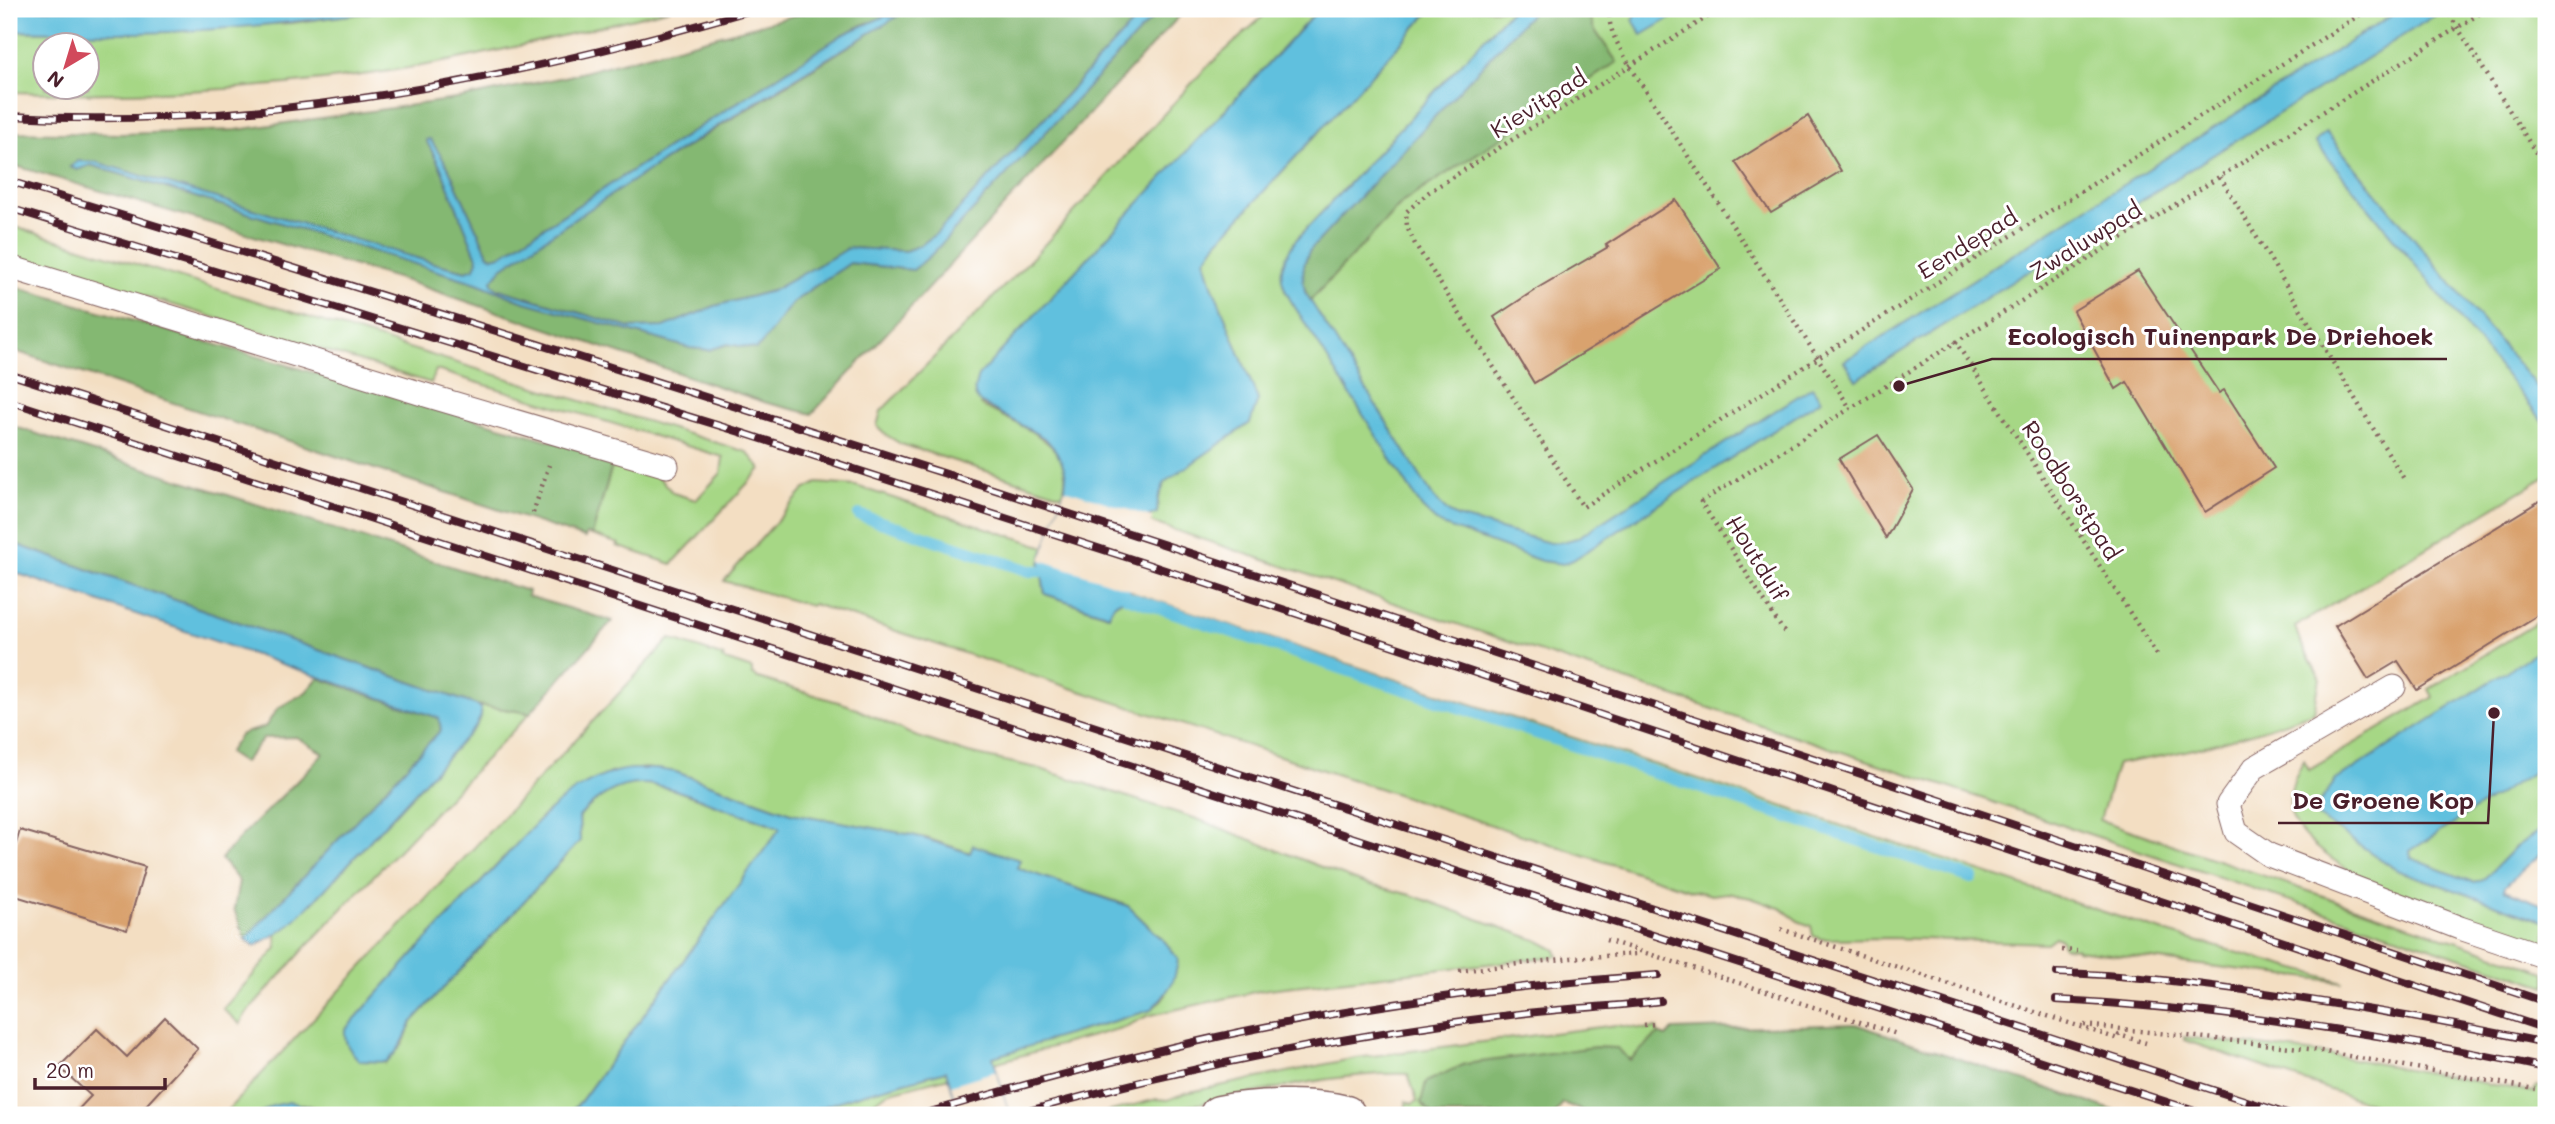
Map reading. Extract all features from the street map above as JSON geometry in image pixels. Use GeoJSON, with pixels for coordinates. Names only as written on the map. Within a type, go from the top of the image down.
{"type":"FeatureCollection","features":[{"type":"Feature","properties":{"kind":"street"},"geometry":{"type":"LineString","coordinates":[[1219,1115],[1242,1111],[1331,1111],[1346,1115]]}},
{"type":"Feature","properties":{"kind":"lane"},"geometry":{"type":"LineString","coordinates":[[9,267],[667,466]]}},
{"type":"Feature","properties":{"kind":"lane"},"geometry":{"type":"LineString","coordinates":[[2394,687],[2254,768],[2228,804],[2236,832],[2269,855],[2460,928],[2546,957]]}},
{"type":"Feature","properties":{"kind":"path"},"geometry":{"type":"LineString","coordinates":[[1610,9],[1608,16],[1613,33],[1630,66],[1850,408]]}},
{"type":"Feature","properties":{"kind":"path","name":"Kievitpad"},"geometry":{"type":"LineString","coordinates":[[1583,507],[1415,244],[1407,227],[1406,212],[1429,192],[1720,9]]}},
{"type":"Feature","properties":{"kind":"path","name":"Eendepad"},"geometry":{"type":"LineString","coordinates":[[1583,507],[2369,9]]}},
{"type":"Feature","properties":{"kind":"path"},"geometry":{"type":"LineString","coordinates":[[2446,9],[2546,169]]}},
{"type":"Feature","properties":{"kind":"path","name":"Zwaluwpad"},"geometry":{"type":"LineString","coordinates":[[1701,502],[2487,9]]}},
{"type":"Feature","properties":{"kind":"path"},"geometry":{"type":"LineString","coordinates":[[2220,177],[2404,479]]}},
{"type":"Feature","properties":{"kind":"path","name":"Roodborstpad"},"geometry":{"type":"LineString","coordinates":[[1955,341],[2159,658]]}},
{"type":"Feature","properties":{"kind":"path"},"geometry":{"type":"LineString","coordinates":[[533,513],[545,477]]}},
{"type":"Feature","properties":{"kind":"path","name":"Houtduif"},"geometry":{"type":"LineString","coordinates":[[1701,502],[1784,632]]}},
{"type":"Feature","properties":{"kind":"path"},"geometry":{"type":"LineString","coordinates":[[1781,929],[2118,1039],[2119,1035],[2146,1043]]}},
{"type":"Feature","properties":{"kind":"path"},"geometry":{"type":"LineString","coordinates":[[1605,940],[1897,1034]]}},
{"type":"Feature","properties":{"kind":"path"},"geometry":{"type":"LineString","coordinates":[[2062,950],[2077,951]]}},
{"type":"Feature","properties":{"kind":"path"},"geometry":{"type":"LineString","coordinates":[[1459,971],[1571,958],[1637,954]]}},
{"type":"Feature","properties":{"kind":"path"},"geometry":{"type":"LineString","coordinates":[[1644,1025],[1657,1024]]}},
{"type":"Feature","properties":{"kind":"path"},"geometry":{"type":"LineString","coordinates":[[2084,1024],[2326,1051],[2535,1089]]}},
{"type":"Feature","properties":{"kind":"green space"},"geometry":{"type":"Polygon","coordinates":[[[393,9],[670,9],[427,65],[323,80],[166,92],[102,93],[102,32],[292,23],[393,9]]]}},
{"type":"Feature","properties":{"kind":"green space"},"geometry":{"type":"Polygon","coordinates":[[[818,9],[1146,9],[937,233],[921,245],[905,251],[849,248],[772,291],[715,306],[664,327],[630,328],[499,289],[492,284],[492,280],[502,268],[604,198],[896,17],[867,23],[842,35],[501,255],[493,257],[488,254],[448,167],[426,140],[441,168],[478,260],[475,268],[467,271],[89,161],[71,167],[77,170],[90,165],[477,283],[522,301],[690,348],[709,350],[728,344],[756,349],[794,302],[850,263],[913,270],[931,255],[1161,9],[1186,9],[812,414],[767,403],[403,280],[9,164],[9,132],[121,134],[236,130],[463,98],[569,76],[818,9]]]}},
{"type":"Feature","properties":{"kind":"green space"},"geometry":{"type":"Polygon","coordinates":[[[1271,9],[1319,9],[1029,322],[981,405],[1027,429],[1054,449],[1062,462],[1065,477],[1062,495],[901,444],[883,433],[877,426],[881,411],[1034,256],[1205,69],[1271,9]]]}},
{"type":"Feature","properties":{"kind":"green space"},"geometry":{"type":"Polygon","coordinates":[[[1432,9],[1512,9],[1295,241],[1285,291],[1310,300],[1403,202],[1616,62],[1594,29],[1589,13],[1594,9],[2546,9],[2546,410],[2541,419],[2546,425],[2546,476],[2295,627],[2320,678],[2314,712],[2217,743],[2117,764],[2100,820],[2546,972],[2546,986],[1147,521],[1149,516],[1157,513],[1158,499],[1165,482],[1258,400],[1211,282],[1205,260],[1217,242],[1432,9]]]}},
{"type":"Feature","properties":{"kind":"green space"},"geometry":{"type":"Polygon","coordinates":[[[1535,9],[1594,9],[1589,13],[1594,29],[1617,62],[1403,202],[1310,301],[1303,276],[1310,250],[1535,9]]]}},
{"type":"Feature","properties":{"kind":"green space"},"geometry":{"type":"Polygon","coordinates":[[[9,31],[48,32],[32,32],[32,92],[9,92],[9,31]]]}},
{"type":"Feature","properties":{"kind":"green space"},"geometry":{"type":"Polygon","coordinates":[[[9,225],[747,452],[761,469],[672,564],[592,535],[614,459],[652,470],[673,493],[696,500],[721,473],[723,457],[436,370],[431,383],[9,255],[9,225]]]}},
{"type":"Feature","properties":{"kind":"green space"},"geometry":{"type":"Polygon","coordinates":[[[9,285],[614,459],[592,535],[586,534],[585,538],[9,349],[9,285]]]}},
{"type":"Feature","properties":{"kind":"green space"},"geometry":{"type":"Polygon","coordinates":[[[9,425],[528,591],[527,596],[612,621],[530,713],[476,705],[9,542],[9,425]]]}},
{"type":"Feature","properties":{"kind":"green space"},"geometry":{"type":"Polygon","coordinates":[[[817,483],[856,486],[1045,547],[1040,563],[1045,594],[1108,615],[1115,602],[1130,593],[1130,590],[2171,934],[2343,982],[2077,950],[2063,947],[2061,940],[2055,937],[2047,943],[1889,938],[1822,939],[1813,936],[1811,926],[1798,921],[1782,909],[1751,898],[1727,893],[1712,895],[1691,890],[813,604],[811,606],[724,581],[804,490],[817,483]]]}},
{"type":"Feature","properties":{"kind":"green space"},"geometry":{"type":"Polygon","coordinates":[[[2546,617],[2546,840],[2485,894],[2456,890],[2546,922],[2546,946],[2382,891],[2332,859],[2306,838],[2292,816],[2290,805],[2295,777],[2304,760],[2309,770],[2433,697],[2429,689],[2546,617]]]}},
{"type":"Feature","properties":{"kind":"green space"},"geometry":{"type":"Polygon","coordinates":[[[670,639],[752,669],[752,674],[758,678],[848,705],[915,736],[968,753],[1037,768],[1197,819],[1363,883],[1411,895],[1539,941],[1556,950],[1558,956],[1268,989],[1147,1016],[1125,1027],[994,1063],[992,1057],[1151,1010],[1166,995],[1166,943],[1128,906],[1115,901],[926,838],[791,813],[676,772],[645,768],[610,773],[576,790],[545,814],[410,958],[386,1062],[404,1042],[411,1023],[580,841],[579,817],[595,801],[611,791],[626,785],[658,786],[781,828],[568,1115],[340,1115],[304,1104],[272,1106],[258,1115],[223,1115],[670,639]]]}},
{"type":"Feature","properties":{"kind":"green space"},"geometry":{"type":"Polygon","coordinates":[[[318,678],[439,718],[441,730],[245,939],[234,909],[239,881],[221,859],[323,753],[296,737],[264,738],[243,763],[228,753],[241,734],[265,727],[278,708],[306,692],[318,678]]]}},
{"type":"Feature","properties":{"kind":"green space"},"geometry":{"type":"Polygon","coordinates":[[[476,705],[530,713],[316,936],[240,1024],[223,1009],[277,948],[276,935],[316,899],[476,726],[481,716],[481,708],[476,705]]]}},
{"type":"Feature","properties":{"kind":"green space"},"geometry":{"type":"Polygon","coordinates":[[[1855,1024],[2127,1115],[1593,1115],[1563,1103],[1555,1115],[1433,1115],[1421,1103],[1426,1082],[1465,1064],[1595,1047],[1617,1048],[1630,1060],[1658,1034],[1666,1037],[1673,1030],[1855,1024]]]}},
{"type":"Feature","properties":{"kind":"green space"},"geometry":{"type":"Polygon","coordinates":[[[1616,1025],[1657,1028],[1658,1034],[1630,1061],[1421,1103],[1433,1115],[1406,1115],[1406,1101],[1412,1104],[1417,1101],[1408,1074],[1329,1079],[1174,1108],[1096,1115],[1157,1099],[1168,1100],[1185,1093],[1356,1058],[1616,1025]]]}},
{"type":"Feature","properties":{"kind":"green space"},"geometry":{"type":"Polygon","coordinates":[[[2184,1037],[2325,1054],[2534,1092],[2536,1086],[2546,1088],[2546,1115],[2403,1115],[2184,1040],[2184,1037]]]}},
{"type":"Feature","properties":{"kind":"green space"},"geometry":{"type":"Polygon","coordinates":[[[946,1071],[949,1077],[887,1093],[876,1101],[837,1115],[798,1115],[858,1095],[946,1071]]]}},
{"type":"Feature","properties":{"kind":"water"},"geometry":{"type":"Polygon","coordinates":[[[9,9],[393,9],[237,27],[163,32],[9,31],[9,9]]]}},
{"type":"Feature","properties":{"kind":"water"},"geometry":{"type":"Polygon","coordinates":[[[1146,9],[1161,9],[931,255],[913,270],[850,263],[794,302],[756,349],[728,344],[709,350],[690,348],[522,301],[477,283],[91,165],[77,170],[70,167],[78,161],[96,162],[466,271],[475,268],[478,260],[441,168],[426,140],[430,139],[448,167],[488,254],[493,257],[501,255],[842,35],[885,16],[897,17],[648,171],[502,268],[492,280],[492,284],[498,289],[630,328],[664,327],[715,306],[772,291],[849,248],[905,251],[921,245],[937,233],[1146,9]]]}},
{"type":"Feature","properties":{"kind":"water"},"geometry":{"type":"Polygon","coordinates":[[[1319,9],[1432,9],[1217,242],[1205,260],[1211,282],[1258,400],[1250,423],[1165,482],[1158,499],[1157,513],[1149,516],[1130,593],[1116,603],[1109,615],[1045,594],[1040,563],[1065,489],[1066,475],[1056,451],[1046,439],[978,401],[975,386],[978,376],[1319,9]]]}},
{"type":"Feature","properties":{"kind":"water"},"geometry":{"type":"Polygon","coordinates":[[[1512,9],[1535,9],[1310,250],[1304,265],[1305,292],[1434,498],[1457,517],[1550,543],[1562,542],[1577,538],[1812,387],[1821,400],[1563,564],[1541,561],[1439,524],[1422,508],[1291,301],[1282,277],[1283,263],[1295,241],[1512,9]]]}},
{"type":"Feature","properties":{"kind":"water"},"geometry":{"type":"Polygon","coordinates":[[[1641,9],[1686,9],[1642,35],[1633,20],[1636,12],[1641,9]]]}},
{"type":"Feature","properties":{"kind":"water"},"geometry":{"type":"Polygon","coordinates":[[[2402,9],[2445,9],[1856,380],[1844,361],[2402,9]]]}},
{"type":"Feature","properties":{"kind":"water"},"geometry":{"type":"Polygon","coordinates":[[[2326,132],[2546,398],[2546,425],[2315,142],[2326,132]]]}},
{"type":"Feature","properties":{"kind":"water"},"geometry":{"type":"Polygon","coordinates":[[[9,542],[476,705],[481,708],[481,716],[476,726],[316,899],[286,928],[255,946],[245,939],[441,730],[439,718],[16,573],[9,577],[9,542]]]}},
{"type":"Feature","properties":{"kind":"water"},"geometry":{"type":"Polygon","coordinates":[[[2546,646],[2546,764],[2410,851],[2411,858],[2475,883],[2483,880],[2514,848],[2546,826],[2546,849],[2505,886],[2504,890],[2546,906],[2546,922],[2397,870],[2318,817],[2319,803],[2336,780],[2546,646]]]}},
{"type":"Feature","properties":{"kind":"water"},"geometry":{"type":"Polygon","coordinates":[[[631,769],[676,772],[791,813],[913,835],[970,853],[973,845],[1020,860],[1017,868],[1128,906],[1166,943],[1178,959],[1173,982],[1151,1010],[993,1057],[1009,1115],[960,1115],[946,1071],[798,1115],[568,1115],[581,1101],[780,828],[665,787],[631,785],[613,790],[596,800],[579,817],[580,841],[411,1023],[391,1058],[386,1062],[360,1061],[348,1047],[345,1030],[434,932],[553,807],[590,782],[631,769]]]}},
{"type":"Feature","properties":{"kind":"water"},"geometry":{"type":"Polygon","coordinates":[[[290,1102],[340,1115],[258,1115],[272,1106],[290,1102]]]}},
{"type":"Feature","properties":{"kind":"pier"},"geometry":{"type":"Polygon","coordinates":[[[1065,489],[1154,518],[1134,591],[1041,560],[1065,489]]]}},
{"type":"Feature","properties":{"kind":"pier"},"geometry":{"type":"Polygon","coordinates":[[[996,1071],[1009,1115],[960,1115],[951,1085],[996,1071]]]}},
{"type":"Feature","properties":{"kind":"building"},"geometry":{"type":"Polygon","coordinates":[[[1808,116],[1841,171],[1771,213],[1735,162],[1808,116]]]}},
{"type":"Feature","properties":{"kind":"building"},"geometry":{"type":"Polygon","coordinates":[[[1676,200],[1721,269],[1534,383],[1494,317],[1608,247],[1606,245],[1676,200]]]}},
{"type":"Feature","properties":{"kind":"building"},"geometry":{"type":"Polygon","coordinates":[[[2138,271],[2219,393],[2224,390],[2274,468],[2205,512],[2127,382],[2116,389],[2073,311],[2138,271]]]}},
{"type":"Feature","properties":{"kind":"building"},"geometry":{"type":"Polygon","coordinates":[[[1878,435],[1913,489],[1886,538],[1839,459],[1878,435]]]}},
{"type":"Feature","properties":{"kind":"building"},"geometry":{"type":"Polygon","coordinates":[[[2546,497],[2546,610],[2417,690],[2398,661],[2368,679],[2335,626],[2546,497]]]}},
{"type":"Feature","properties":{"kind":"building"},"geometry":{"type":"Polygon","coordinates":[[[20,830],[145,867],[127,930],[9,894],[9,868],[20,830]]]}},
{"type":"Feature","properties":{"kind":"building"},"geometry":{"type":"Polygon","coordinates":[[[165,1017],[198,1049],[137,1115],[73,1115],[91,1096],[59,1067],[97,1029],[127,1057],[165,1017]]]}},
{"type":"Feature","properties":{"kind":"waterway"},"geometry":{"type":"LineString","coordinates":[[859,515],[1030,571],[1042,571]]}},
{"type":"Feature","properties":{"kind":"waterway"},"geometry":{"type":"LineString","coordinates":[[1127,597],[1972,878]]}},
{"type":"Feature","properties":{"kind":"railway"},"geometry":{"type":"LineString","coordinates":[[9,116],[104,118],[198,115],[292,107],[386,94],[572,58],[755,9]]}},
{"type":"Feature","properties":{"kind":"railway"},"geometry":{"type":"LineString","coordinates":[[9,181],[646,378],[1280,582],[2546,1002]]}},
{"type":"Feature","properties":{"kind":"railway"},"geometry":{"type":"LineString","coordinates":[[9,208],[743,433],[1144,563],[2546,1029]]}},
{"type":"Feature","properties":{"kind":"railway"},"geometry":{"type":"LineString","coordinates":[[9,374],[2290,1115]]}},
{"type":"Feature","properties":{"kind":"railway"},"geometry":{"type":"LineString","coordinates":[[9,401],[2207,1115]]}},
{"type":"Feature","properties":{"kind":"railway"},"geometry":{"type":"LineString","coordinates":[[2057,973],[2133,977],[2258,992],[2403,1015],[2546,1043]]}},
{"type":"Feature","properties":{"kind":"railway"},"geometry":{"type":"LineString","coordinates":[[920,1115],[1180,1045],[1327,1015],[1547,984],[1658,975]]}},
{"type":"Feature","properties":{"kind":"railway"},"geometry":{"type":"LineString","coordinates":[[2056,1000],[2179,1009],[2302,1024],[2425,1044],[2546,1068]]}},
{"type":"Feature","properties":{"kind":"railway"},"geometry":{"type":"LineString","coordinates":[[1013,1115],[1200,1068],[1327,1043],[1454,1022],[1661,1001]]}},
{"type":"Feature","properties":{"kind":"place","name":"Ecologisch Tuinenpark De Driehoek"},"geometry":{"type":"Point","coordinates":[1899,386]}},
{"type":"Feature","properties":{"kind":"place","name":"De Groene Kop"},"geometry":{"type":"Point","coordinates":[2494,713]}}]}
